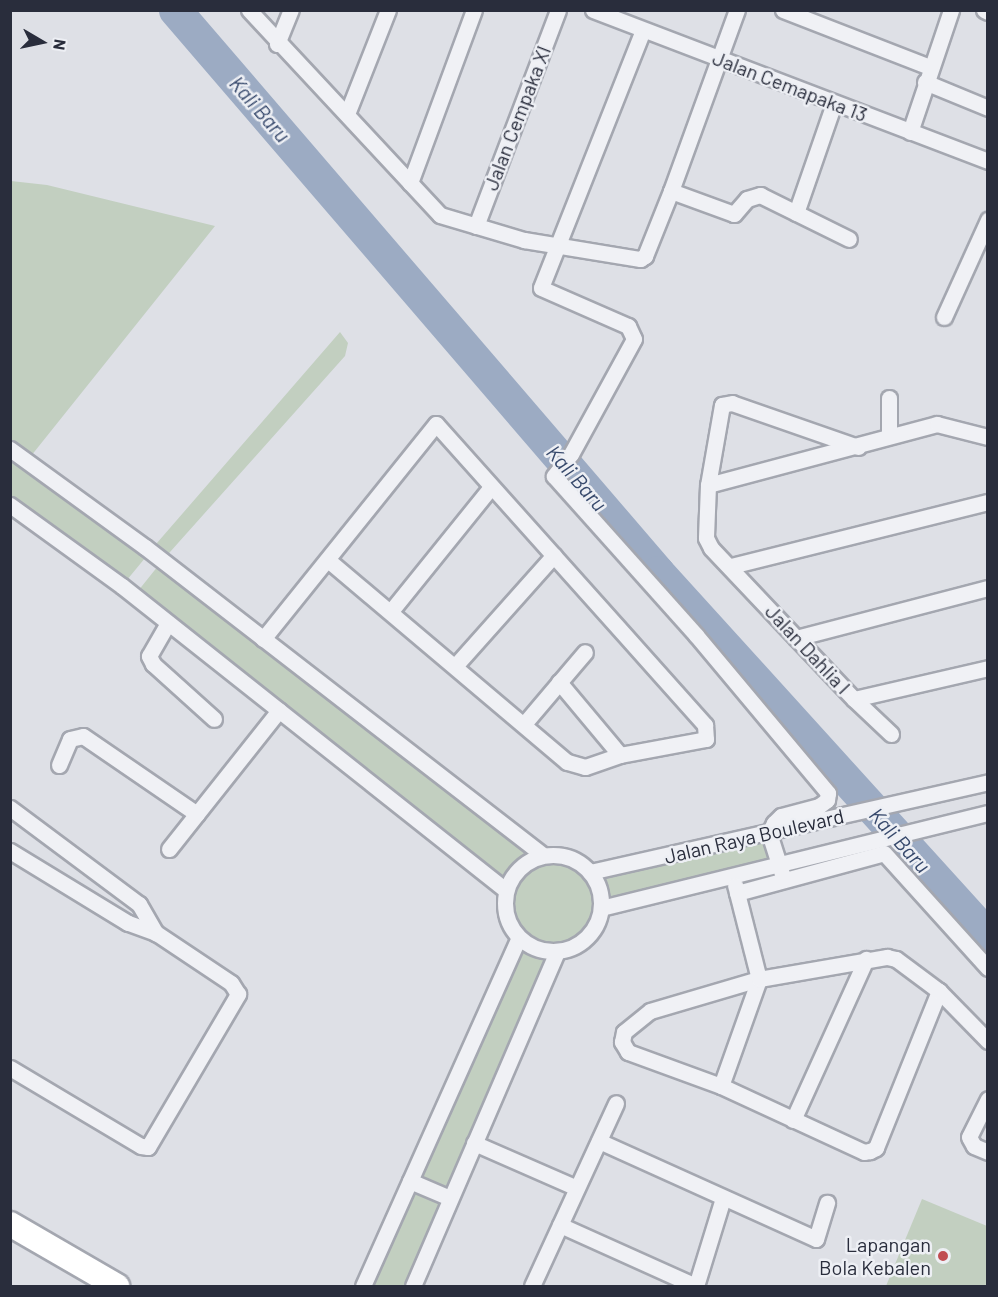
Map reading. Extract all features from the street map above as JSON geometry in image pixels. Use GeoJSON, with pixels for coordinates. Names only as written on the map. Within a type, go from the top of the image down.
{"type":"FeatureCollection","features":[{"type":"Feature","properties":{"kind":"main road"},"geometry":{"type":"LineString","coordinates":[[10,1224],[117,1287]]}},
{"type":"Feature","properties":{"kind":"street"},"geometry":{"type":"LineString","coordinates":[[249,10],[276,44],[347,114],[440,215],[524,240],[556,242],[644,258],[737,10]]}},
{"type":"Feature","properties":{"kind":"street"},"geometry":{"type":"LineString","coordinates":[[276,44],[291,10]]}},
{"type":"Feature","properties":{"kind":"street"},"geometry":{"type":"LineString","coordinates":[[347,114],[388,10]]}},
{"type":"Feature","properties":{"kind":"street"},"geometry":{"type":"LineString","coordinates":[[410,183],[474,10]]}},
{"type":"Feature","properties":{"kind":"street","name":"Jalan Cempaka XI"},"geometry":{"type":"LineString","coordinates":[[476,226],[558,10]]}},
{"type":"Feature","properties":{"kind":"street","name":"Jalan Cemapaka 13"},"geometry":{"type":"LineString","coordinates":[[592,10],[987,161]]}},
{"type":"Feature","properties":{"kind":"street"},"geometry":{"type":"LineString","coordinates":[[783,10],[930,67]]}},
{"type":"Feature","properties":{"kind":"street"},"geometry":{"type":"LineString","coordinates":[[910,132],[951,10]]}},
{"type":"Feature","properties":{"kind":"street"},"geometry":{"type":"LineString","coordinates":[[643,30],[542,281],[543,291],[628,326],[634,339],[571,454],[554,476],[696,635],[828,793],[827,800],[819,806],[781,816],[769,833],[784,880]]}},
{"type":"Feature","properties":{"kind":"street"},"geometry":{"type":"LineString","coordinates":[[926,82],[987,108]]}},
{"type":"Feature","properties":{"kind":"street"},"geometry":{"type":"LineString","coordinates":[[796,213],[834,102]]}},
{"type":"Feature","properties":{"kind":"street"},"geometry":{"type":"LineString","coordinates":[[671,190],[728,214],[738,213],[747,199],[760,195],[849,239]]}},
{"type":"Feature","properties":{"kind":"street"},"geometry":{"type":"LineString","coordinates":[[944,316],[987,219]]}},
{"type":"Feature","properties":{"kind":"street"},"geometry":{"type":"LineString","coordinates":[[889,398],[889,436]]}},
{"type":"Feature","properties":{"kind":"street","name":"Jalan Dahlia I"},"geometry":{"type":"LineString","coordinates":[[858,447],[726,403],[719,409],[708,485],[706,538],[854,699],[987,668]]}},
{"type":"Feature","properties":{"kind":"street"},"geometry":{"type":"LineString","coordinates":[[708,485],[858,447],[889,436],[944,424],[987,437]]}},
{"type":"Feature","properties":{"kind":"street"},"geometry":{"type":"LineString","coordinates":[[263,639],[433,425],[439,427],[491,488],[554,555],[708,732],[706,739],[620,755],[585,767],[572,765],[456,665],[328,560]]}},
{"type":"Feature","properties":{"kind":"street"},"geometry":{"type":"LineString","coordinates":[[10,449],[263,639],[543,855]]}},
{"type":"Feature","properties":{"kind":"street"},"geometry":{"type":"LineString","coordinates":[[391,611],[491,488]]}},
{"type":"Feature","properties":{"kind":"street"},"geometry":{"type":"LineString","coordinates":[[731,566],[987,502]]}},
{"type":"Feature","properties":{"kind":"street"},"geometry":{"type":"LineString","coordinates":[[10,505],[168,623],[506,890]]}},
{"type":"Feature","properties":{"kind":"street"},"geometry":{"type":"LineString","coordinates":[[456,665],[554,555]]}},
{"type":"Feature","properties":{"kind":"street"},"geometry":{"type":"LineString","coordinates":[[796,638],[987,588]]}},
{"type":"Feature","properties":{"kind":"street"},"geometry":{"type":"LineString","coordinates":[[168,623],[149,656],[153,664],[214,719]]}},
{"type":"Feature","properties":{"kind":"street"},"geometry":{"type":"LineString","coordinates":[[524,724],[585,652]]}},
{"type":"Feature","properties":{"kind":"street"},"geometry":{"type":"LineString","coordinates":[[559,681],[620,755]]}},
{"type":"Feature","properties":{"kind":"street"},"geometry":{"type":"LineString","coordinates":[[854,699],[891,734]]}},
{"type":"Feature","properties":{"kind":"street"},"geometry":{"type":"LineString","coordinates":[[169,849],[279,710]]}},
{"type":"Feature","properties":{"kind":"street"},"geometry":{"type":"LineString","coordinates":[[59,765],[70,739],[83,736],[197,814]]}},
{"type":"Feature","properties":{"kind":"street","name":"Jalan Raya Boulevard"},"geometry":{"type":"LineString","coordinates":[[590,872],[987,782]]}},
{"type":"Feature","properties":{"kind":"street"},"geometry":{"type":"LineString","coordinates":[[10,808],[82,865],[139,904],[156,933]]}},
{"type":"Feature","properties":{"kind":"street","name":"Jalan Raya Boulevard"},"geometry":{"type":"LineString","coordinates":[[601,908],[778,862],[987,813]]}},
{"type":"Feature","properties":{"kind":"street"},"geometry":{"type":"LineString","coordinates":[[10,851],[128,923],[156,933],[236,987],[238,994],[148,1147],[141,1146],[10,1068]]}},
{"type":"Feature","properties":{"kind":"street"},"geometry":{"type":"LineString","coordinates":[[737,893],[884,853],[987,968]]}},
{"type":"Feature","properties":{"kind":"street"},"geometry":{"type":"LineString","coordinates":[[543,855],[568,857],[590,872],[599,889],[601,908],[594,929],[578,944],[557,952],[537,949],[519,938],[506,916],[506,890],[520,867],[543,855]]}},
{"type":"Feature","properties":{"kind":"street"},"geometry":{"type":"LineString","coordinates":[[69,888],[82,865]]}},
{"type":"Feature","properties":{"kind":"street"},"geometry":{"type":"LineString","coordinates":[[721,1086],[759,979],[732,874]]}},
{"type":"Feature","properties":{"kind":"street"},"geometry":{"type":"LineString","coordinates":[[363,1287],[519,938]]}},
{"type":"Feature","properties":{"kind":"street"},"geometry":{"type":"LineString","coordinates":[[413,1287],[557,952]]}},
{"type":"Feature","properties":{"kind":"street"},"geometry":{"type":"LineString","coordinates":[[793,1119],[866,959]]}},
{"type":"Feature","properties":{"kind":"street"},"geometry":{"type":"LineString","coordinates":[[939,991],[876,1148],[864,1152],[721,1086],[628,1052],[622,1042],[624,1032],[650,1011],[759,979],[866,959],[896,959],[939,991],[987,1041]]}},
{"type":"Feature","properties":{"kind":"street"},"geometry":{"type":"LineString","coordinates":[[987,1099],[969,1137],[970,1143],[987,1152]]}},
{"type":"Feature","properties":{"kind":"street"},"geometry":{"type":"LineString","coordinates":[[532,1287],[616,1103]]}},
{"type":"Feature","properties":{"kind":"street"},"geometry":{"type":"LineString","coordinates":[[599,1141],[816,1239],[827,1203]]}},
{"type":"Feature","properties":{"kind":"street"},"geometry":{"type":"LineString","coordinates":[[474,1143],[577,1188]]}},
{"type":"Feature","properties":{"kind":"street"},"geometry":{"type":"LineString","coordinates":[[410,1181],[450,1198]]}},
{"type":"Feature","properties":{"kind":"street"},"geometry":{"type":"LineString","coordinates":[[560,1226],[696,1287],[723,1198]]}},
{"type":"Feature","properties":{"kind":"green space"},"geometry":{"type":"Polygon","coordinates":[[[11,181],[47,185],[215,226],[27,461],[150,551],[340,332],[348,343],[345,356],[162,561],[150,552],[122,586],[11,505],[11,181]]]}},
{"type":"Feature","properties":{"kind":"green space"},"geometry":{"type":"Polygon","coordinates":[[[162,561],[543,855],[569,857],[590,872],[769,833],[778,862],[601,908],[594,929],[578,944],[557,952],[413,1286],[363,1286],[519,938],[506,916],[506,890],[134,596],[162,561]]]}},
{"type":"Feature","properties":{"kind":"green space","name":"Lapangan Bola Kebalen"},"geometry":{"type":"Polygon","coordinates":[[[922,1199],[987,1226],[987,1286],[886,1286],[922,1199]]]}},
{"type":"Feature","properties":{"kind":"waterway","name":"Kali Baru"},"geometry":{"type":"LineString","coordinates":[[175,10],[658,572],[988,936]]}},
{"type":"Feature","properties":{"kind":"place","name":"Lapangan Bola Kebalen"},"geometry":{"type":"Point","coordinates":[943,1256]}}]}
